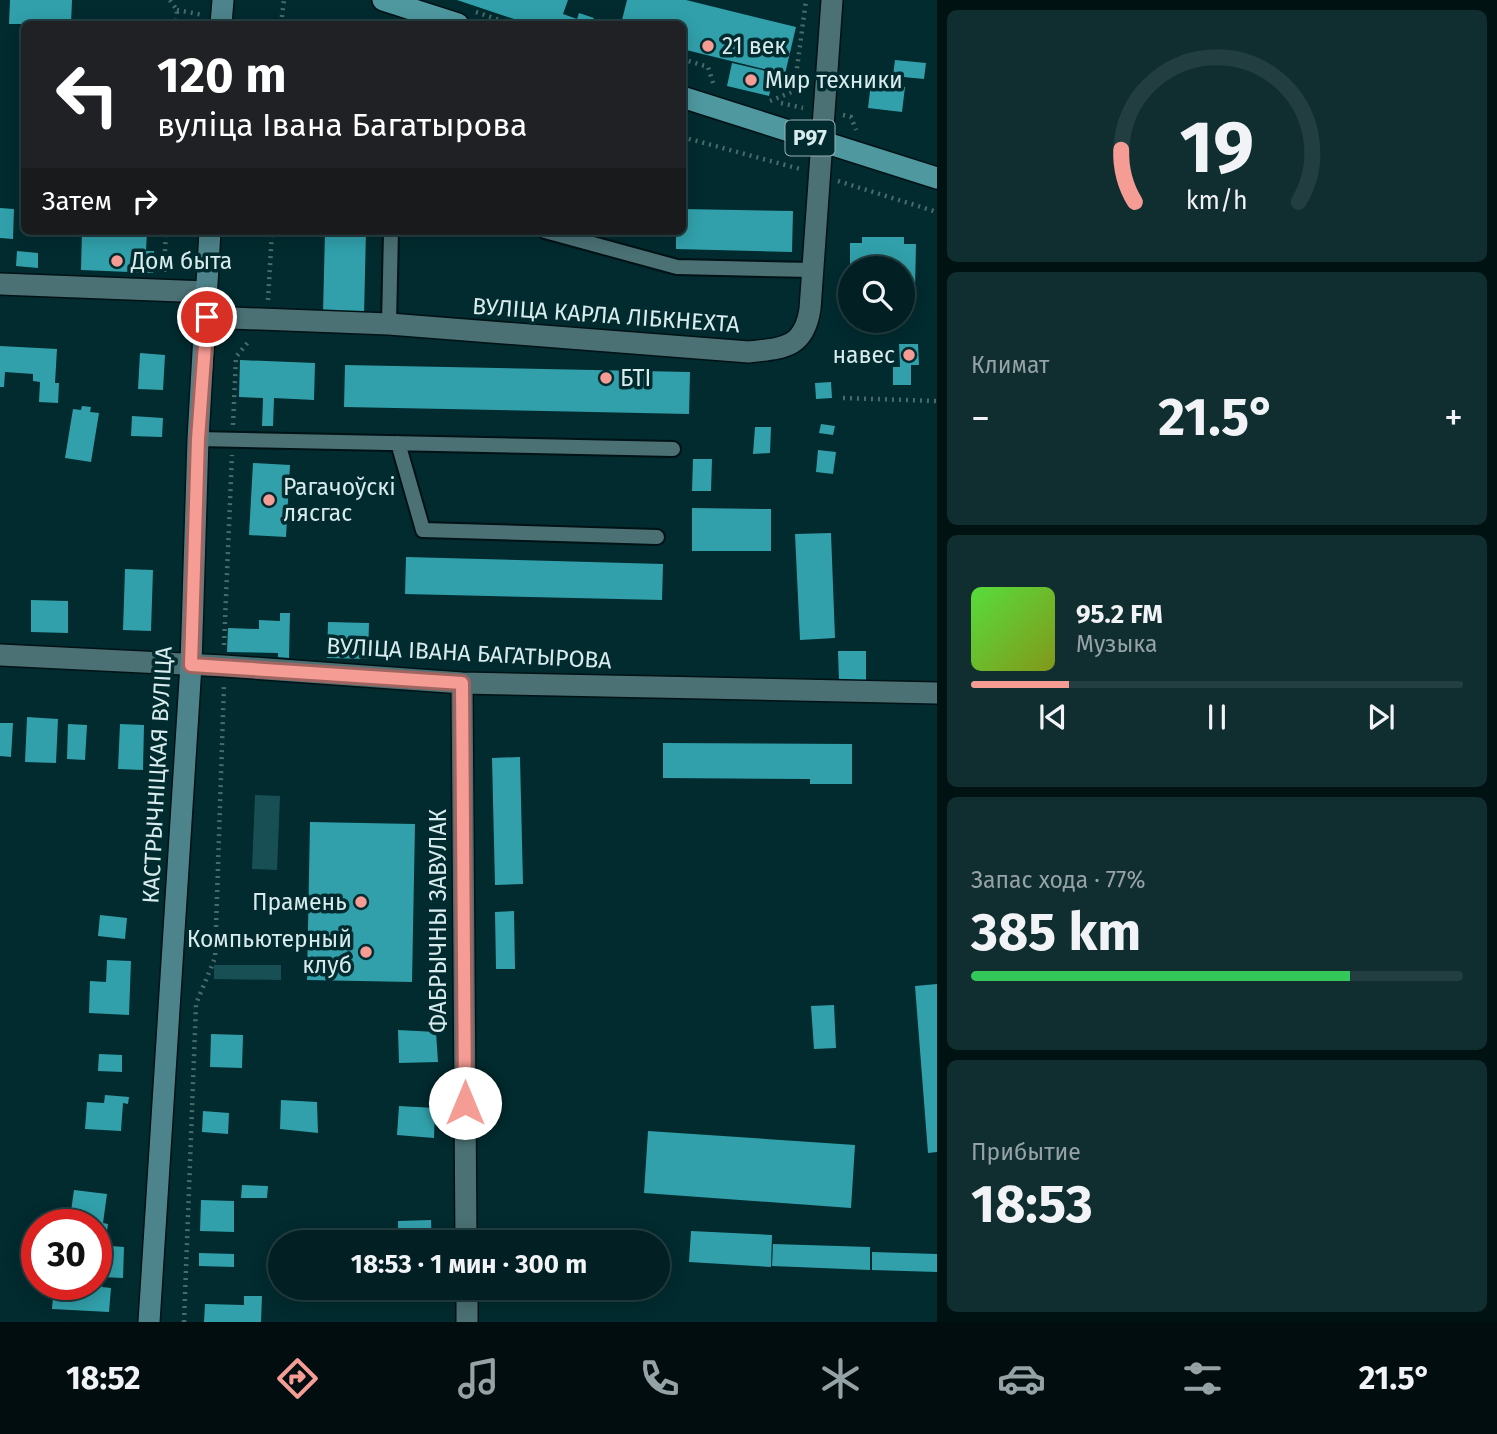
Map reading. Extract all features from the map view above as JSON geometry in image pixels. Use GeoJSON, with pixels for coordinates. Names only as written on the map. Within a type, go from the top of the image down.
{"type":"FeatureCollection","features":[{"type":"Feature","properties":{"kind":"main road"},"geometry":{"type":"LineString","coordinates":[[221,21],[223,0]]}},
{"type":"Feature","properties":{"kind":"main road"},"geometry":{"type":"LineString","coordinates":[[383,0],[449,21]]}},
{"type":"Feature","properties":{"kind":"main road","name":"Р97"},"geometry":{"type":"LineString","coordinates":[[686,98],[937,178]]}},
{"type":"Feature","properties":{"kind":"main road","name":"КАСТРЫЧНІЦКАЯ ВУЛІЦА"},"geometry":{"type":"LineString","coordinates":[[149,1322],[191,665],[198,439],[210,235]]}},
{"type":"Feature","properties":{"kind":"street","name":"ВУЛІЦА КАРЛА ЛІБКНЕХТА"},"geometry":{"type":"LineString","coordinates":[[207,317],[389,324],[748,352],[771,350],[792,344],[802,337],[808,325],[810,309],[832,0]]}},
{"type":"Feature","properties":{"kind":"street"},"geometry":{"type":"LineString","coordinates":[[0,284],[207,292]]}},
{"type":"Feature","properties":{"kind":"street","name":"ВУЛІЦА ІВАНА БАГАТЫРОВА"},"geometry":{"type":"LineString","coordinates":[[0,655],[223,666],[462,683],[937,693]]}},
{"type":"Feature","properties":{"kind":"street","name":"ФАБРЫЧНЫ ЗАВУЛАК"},"geometry":{"type":"LineString","coordinates":[[462,683],[467,1230]]}},
{"type":"Feature","properties":{"kind":"street"},"geometry":{"type":"LineString","coordinates":[[467,1300],[467,1322]]}},
{"type":"Feature","properties":{"kind":"lane"},"geometry":{"type":"LineString","coordinates":[[389,324],[391,235]]}},
{"type":"Feature","properties":{"kind":"lane"},"geometry":{"type":"LineString","coordinates":[[560,235],[677,267],[812,270]]}},
{"type":"Feature","properties":{"kind":"lane"},"geometry":{"type":"LineString","coordinates":[[198,439],[673,449]]}},
{"type":"Feature","properties":{"kind":"lane"},"geometry":{"type":"LineString","coordinates":[[398,443],[424,530],[657,537]]}},
{"type":"Feature","properties":{"kind":"path"},"geometry":{"type":"LineString","coordinates":[[170,0],[177,10],[176,21]]}},
{"type":"Feature","properties":{"kind":"path"},"geometry":{"type":"LineString","coordinates":[[281,21],[284,0]]}},
{"type":"Feature","properties":{"kind":"path"},"geometry":{"type":"LineString","coordinates":[[761,100],[772,102],[794,91],[806,0]]}},
{"type":"Feature","properties":{"kind":"path"},"geometry":{"type":"LineString","coordinates":[[686,60],[708,67],[715,91]]}},
{"type":"Feature","properties":{"kind":"path"},"geometry":{"type":"LineString","coordinates":[[686,139],[818,174],[937,212]]}},
{"type":"Feature","properties":{"kind":"path"},"geometry":{"type":"LineString","coordinates":[[163,290],[166,235]]}},
{"type":"Feature","properties":{"kind":"path"},"geometry":{"type":"LineString","coordinates":[[184,1322],[196,1004],[215,958],[225,707],[223,666],[236,357],[268,319],[272,235]]}},
{"type":"Feature","properties":{"kind":"path"},"geometry":{"type":"LineString","coordinates":[[843,398],[937,401]]}},
{"type":"Feature","properties":{"kind":"shaded area"},"geometry":{"type":"Polygon","coordinates":[[[255,795],[280,796],[277,870],[252,869],[255,795]]]}},
{"type":"Feature","properties":{"kind":"shaded area"},"geometry":{"type":"Polygon","coordinates":[[[214,965],[281,965],[281,980],[214,979],[214,965]]]}},
{"type":"Feature","properties":{"kind":"building"},"geometry":{"type":"Polygon","coordinates":[[[10,0],[72,0],[71,21],[21,21],[21,24],[9,24],[10,0]]]}},
{"type":"Feature","properties":{"kind":"building"},"geometry":{"type":"Polygon","coordinates":[[[457,0],[568,0],[563,14],[577,19],[579,13],[594,18],[592,21],[520,21],[457,0]]]}},
{"type":"Feature","properties":{"kind":"building"},"geometry":{"type":"Polygon","coordinates":[[[627,0],[686,0],[796,27],[785,74],[686,50],[686,21],[622,21],[627,0]]]}},
{"type":"Feature","properties":{"kind":"building"},"geometry":{"type":"Polygon","coordinates":[[[895,60],[926,63],[924,79],[893,76],[895,60]]]}},
{"type":"Feature","properties":{"kind":"building"},"geometry":{"type":"Polygon","coordinates":[[[732,63],[774,73],[769,96],[727,86],[732,63]]]}},
{"type":"Feature","properties":{"kind":"building"},"geometry":{"type":"Polygon","coordinates":[[[871,83],[905,87],[902,112],[868,108],[871,83]]]}},
{"type":"Feature","properties":{"kind":"building"},"geometry":{"type":"Polygon","coordinates":[[[0,208],[14,209],[13,239],[0,238],[0,208]]]}},
{"type":"Feature","properties":{"kind":"building"},"geometry":{"type":"Polygon","coordinates":[[[686,209],[793,211],[792,252],[676,249],[676,235],[686,235],[686,209]]]}},
{"type":"Feature","properties":{"kind":"building","name":"Дом быта"},"geometry":{"type":"Polygon","coordinates":[[[82,235],[147,235],[146,251],[154,251],[153,273],[81,270],[82,235]]]}},
{"type":"Feature","properties":{"kind":"building"},"geometry":{"type":"Polygon","coordinates":[[[325,235],[366,235],[364,315],[323,314],[325,235]]]}},
{"type":"Feature","properties":{"kind":"building"},"geometry":{"type":"Polygon","coordinates":[[[862,237],[904,237],[904,244],[916,244],[915,289],[915,256],[850,256],[850,243],[862,243],[862,237]]]}},
{"type":"Feature","properties":{"kind":"building"},"geometry":{"type":"Polygon","coordinates":[[[17,251],[38,253],[38,268],[16,266],[17,251]]]}},
{"type":"Feature","properties":{"kind":"building","name":"навес"},"geometry":{"type":"Polygon","coordinates":[[[899,344],[918,344],[919,365],[911,365],[911,385],[893,385],[893,367],[900,367],[899,344]]]}},
{"type":"Feature","properties":{"kind":"building"},"geometry":{"type":"Polygon","coordinates":[[[0,346],[57,349],[55,383],[59,383],[58,403],[39,402],[40,382],[33,381],[33,374],[5,372],[4,387],[0,387],[0,346]]]}},
{"type":"Feature","properties":{"kind":"building"},"geometry":{"type":"Polygon","coordinates":[[[140,353],[165,355],[163,390],[138,389],[140,353]]]}},
{"type":"Feature","properties":{"kind":"building"},"geometry":{"type":"Polygon","coordinates":[[[240,360],[315,363],[314,400],[274,398],[273,426],[262,426],[263,398],[239,397],[240,360]]]}},
{"type":"Feature","properties":{"kind":"building"},"geometry":{"type":"Polygon","coordinates":[[[345,365],[690,372],[689,414],[344,407],[345,365]]]}},
{"type":"Feature","properties":{"kind":"building"},"geometry":{"type":"Polygon","coordinates":[[[831,382],[832,398],[816,399],[815,383],[831,382]]]}},
{"type":"Feature","properties":{"kind":"building"},"geometry":{"type":"Polygon","coordinates":[[[82,406],[91,407],[90,412],[99,413],[91,462],[65,458],[73,409],[81,410],[82,406]]]}},
{"type":"Feature","properties":{"kind":"building"},"geometry":{"type":"Polygon","coordinates":[[[132,416],[163,418],[162,437],[131,436],[132,416]]]}},
{"type":"Feature","properties":{"kind":"building"},"geometry":{"type":"Polygon","coordinates":[[[821,424],[835,426],[833,435],[819,433],[821,424]]]}},
{"type":"Feature","properties":{"kind":"building"},"geometry":{"type":"Polygon","coordinates":[[[755,427],[771,427],[770,453],[753,454],[755,427]]]}},
{"type":"Feature","properties":{"kind":"building"},"geometry":{"type":"Polygon","coordinates":[[[818,450],[836,452],[833,474],[816,472],[818,450]]]}},
{"type":"Feature","properties":{"kind":"building"},"geometry":{"type":"Polygon","coordinates":[[[693,459],[712,459],[711,491],[692,491],[693,459]]]}},
{"type":"Feature","properties":{"kind":"building","name":"Рагачоўскі лясгас"},"geometry":{"type":"Polygon","coordinates":[[[253,463],[290,465],[286,537],[249,535],[253,463]]]}},
{"type":"Feature","properties":{"kind":"building"},"geometry":{"type":"Polygon","coordinates":[[[692,508],[771,509],[771,551],[692,551],[692,508]]]}},
{"type":"Feature","properties":{"kind":"building"},"geometry":{"type":"Polygon","coordinates":[[[831,533],[835,638],[800,640],[795,534],[831,533]]]}},
{"type":"Feature","properties":{"kind":"building"},"geometry":{"type":"Polygon","coordinates":[[[406,557],[663,564],[662,600],[405,594],[406,557]]]}},
{"type":"Feature","properties":{"kind":"building"},"geometry":{"type":"Polygon","coordinates":[[[125,569],[153,570],[151,631],[123,630],[125,569]]]}},
{"type":"Feature","properties":{"kind":"building"},"geometry":{"type":"Polygon","coordinates":[[[31,600],[68,601],[68,633],[31,632],[31,600]]]}},
{"type":"Feature","properties":{"kind":"building"},"geometry":{"type":"Polygon","coordinates":[[[280,613],[290,613],[289,658],[278,657],[278,653],[227,652],[228,628],[259,629],[259,620],[280,621],[280,613]]]}},
{"type":"Feature","properties":{"kind":"building"},"geometry":{"type":"Polygon","coordinates":[[[328,622],[369,623],[368,659],[327,658],[328,622]]]}},
{"type":"Feature","properties":{"kind":"building"},"geometry":{"type":"Polygon","coordinates":[[[838,651],[866,651],[866,681],[839,681],[838,651]]]}},
{"type":"Feature","properties":{"kind":"building"},"geometry":{"type":"Polygon","coordinates":[[[27,717],[58,719],[56,763],[25,762],[27,717]]]}},
{"type":"Feature","properties":{"kind":"building"},"geometry":{"type":"Polygon","coordinates":[[[0,723],[13,723],[11,757],[0,756],[0,723]]]}},
{"type":"Feature","properties":{"kind":"building"},"geometry":{"type":"Polygon","coordinates":[[[68,724],[87,725],[85,760],[67,759],[68,724]]]}},
{"type":"Feature","properties":{"kind":"building"},"geometry":{"type":"Polygon","coordinates":[[[120,724],[144,725],[143,770],[118,769],[120,724]]]}},
{"type":"Feature","properties":{"kind":"building"},"geometry":{"type":"Polygon","coordinates":[[[663,743],[852,744],[852,784],[810,784],[810,779],[663,778],[663,743]]]}},
{"type":"Feature","properties":{"kind":"building"},"geometry":{"type":"Polygon","coordinates":[[[520,757],[523,884],[495,885],[492,758],[520,757]]]}},
{"type":"Feature","properties":{"kind":"building","name":"Прамень"},"geometry":{"type":"Polygon","coordinates":[[[310,822],[415,824],[412,982],[307,980],[310,822]]]}},
{"type":"Feature","properties":{"kind":"building"},"geometry":{"type":"Polygon","coordinates":[[[514,911],[515,969],[496,969],[495,912],[514,911]]]}},
{"type":"Feature","properties":{"kind":"building"},"geometry":{"type":"Polygon","coordinates":[[[100,915],[127,918],[125,939],[98,936],[100,915]]]}},
{"type":"Feature","properties":{"kind":"building"},"geometry":{"type":"Polygon","coordinates":[[[107,960],[131,961],[129,1015],[89,1013],[90,981],[106,982],[107,960]]]}},
{"type":"Feature","properties":{"kind":"building"},"geometry":{"type":"Polygon","coordinates":[[[937,984],[937,1152],[928,1153],[915,986],[937,984]]]}},
{"type":"Feature","properties":{"kind":"building"},"geometry":{"type":"Polygon","coordinates":[[[834,1005],[836,1048],[814,1049],[811,1006],[834,1005]]]}},
{"type":"Feature","properties":{"kind":"building"},"geometry":{"type":"Polygon","coordinates":[[[398,1030],[436,1032],[438,1062],[399,1063],[398,1030]]]}},
{"type":"Feature","properties":{"kind":"building"},"geometry":{"type":"Polygon","coordinates":[[[211,1034],[243,1035],[242,1068],[210,1067],[211,1034]]]}},
{"type":"Feature","properties":{"kind":"building"},"geometry":{"type":"Polygon","coordinates":[[[99,1054],[122,1055],[122,1072],[98,1071],[99,1054]]]}},
{"type":"Feature","properties":{"kind":"building"},"geometry":{"type":"Polygon","coordinates":[[[105,1095],[129,1097],[128,1104],[123,1103],[121,1131],[85,1129],[87,1102],[104,1103],[105,1095]]]}},
{"type":"Feature","properties":{"kind":"building"},"geometry":{"type":"Polygon","coordinates":[[[281,1100],[317,1102],[318,1133],[280,1129],[281,1100]]]}},
{"type":"Feature","properties":{"kind":"building"},"geometry":{"type":"Polygon","coordinates":[[[399,1106],[435,1108],[434,1138],[397,1135],[399,1106]]]}},
{"type":"Feature","properties":{"kind":"building"},"geometry":{"type":"Polygon","coordinates":[[[203,1111],[229,1113],[228,1134],[202,1132],[203,1111]]]}},
{"type":"Feature","properties":{"kind":"building"},"geometry":{"type":"Polygon","coordinates":[[[648,1131],[855,1145],[851,1208],[644,1193],[648,1131]]]}},
{"type":"Feature","properties":{"kind":"building"},"geometry":{"type":"Polygon","coordinates":[[[242,1185],[268,1186],[267,1198],[241,1198],[242,1185]]]}},
{"type":"Feature","properties":{"kind":"building"},"geometry":{"type":"Polygon","coordinates":[[[74,1190],[107,1194],[105,1209],[71,1209],[74,1190]]]}},
{"type":"Feature","properties":{"kind":"building"},"geometry":{"type":"Polygon","coordinates":[[[201,1200],[234,1201],[234,1232],[200,1231],[201,1200]]]}},
{"type":"Feature","properties":{"kind":"building"},"geometry":{"type":"Polygon","coordinates":[[[431,1220],[431,1230],[398,1230],[398,1221],[431,1220]]]}},
{"type":"Feature","properties":{"kind":"building"},"geometry":{"type":"Polygon","coordinates":[[[590,1228],[625,1230],[590,1230],[590,1228]]]}},
{"type":"Feature","properties":{"kind":"building"},"geometry":{"type":"Polygon","coordinates":[[[691,1231],[772,1235],[771,1267],[689,1262],[691,1231]]]}},
{"type":"Feature","properties":{"kind":"building"},"geometry":{"type":"Polygon","coordinates":[[[773,1244],[870,1247],[870,1270],[772,1266],[773,1244]]]}},
{"type":"Feature","properties":{"kind":"building"},"geometry":{"type":"Polygon","coordinates":[[[112,1246],[124,1247],[123,1278],[112,1277],[112,1246]]]}},
{"type":"Feature","properties":{"kind":"building"},"geometry":{"type":"Polygon","coordinates":[[[872,1252],[937,1254],[937,1272],[872,1270],[872,1252]]]}},
{"type":"Feature","properties":{"kind":"building"},"geometry":{"type":"Polygon","coordinates":[[[199,1253],[234,1254],[234,1267],[199,1266],[199,1253]]]}},
{"type":"Feature","properties":{"kind":"building"},"geometry":{"type":"Polygon","coordinates":[[[244,1296],[262,1296],[261,1322],[204,1322],[205,1304],[244,1305],[244,1296]]]}},
{"type":"Feature","properties":{"kind":"building"},"geometry":{"type":"Polygon","coordinates":[[[53,1300],[110,1300],[109,1312],[52,1309],[53,1300]]]}},
{"type":"Feature","properties":{"kind":"place","name":"21 век"},"geometry":{"type":"Point","coordinates":[708,46]}},
{"type":"Feature","properties":{"kind":"place","name":"Мир техники"},"geometry":{"type":"Point","coordinates":[751,80]}},
{"type":"Feature","properties":{"kind":"place","name":"Дом быта"},"geometry":{"type":"Point","coordinates":[117,261]}},
{"type":"Feature","properties":{"kind":"place","name":"навес"},"geometry":{"type":"Point","coordinates":[909,355]}},
{"type":"Feature","properties":{"kind":"place","name":"БТІ"},"geometry":{"type":"Point","coordinates":[606,378]}},
{"type":"Feature","properties":{"kind":"place","name":"Рагачоўскі лясгас"},"geometry":{"type":"Point","coordinates":[269,500]}},
{"type":"Feature","properties":{"kind":"place","name":"Прамень"},"geometry":{"type":"Point","coordinates":[361,902]}},
{"type":"Feature","properties":{"kind":"place","name":"Компьютерный клуб"},"geometry":{"type":"Point","coordinates":[366,952]}},
{"type":"Feature","properties":{"kind":"route"},"geometry":{"type":"LineString","coordinates":[[207,317],[198,439],[191,665],[462,683],[465,1103]]}}]}
